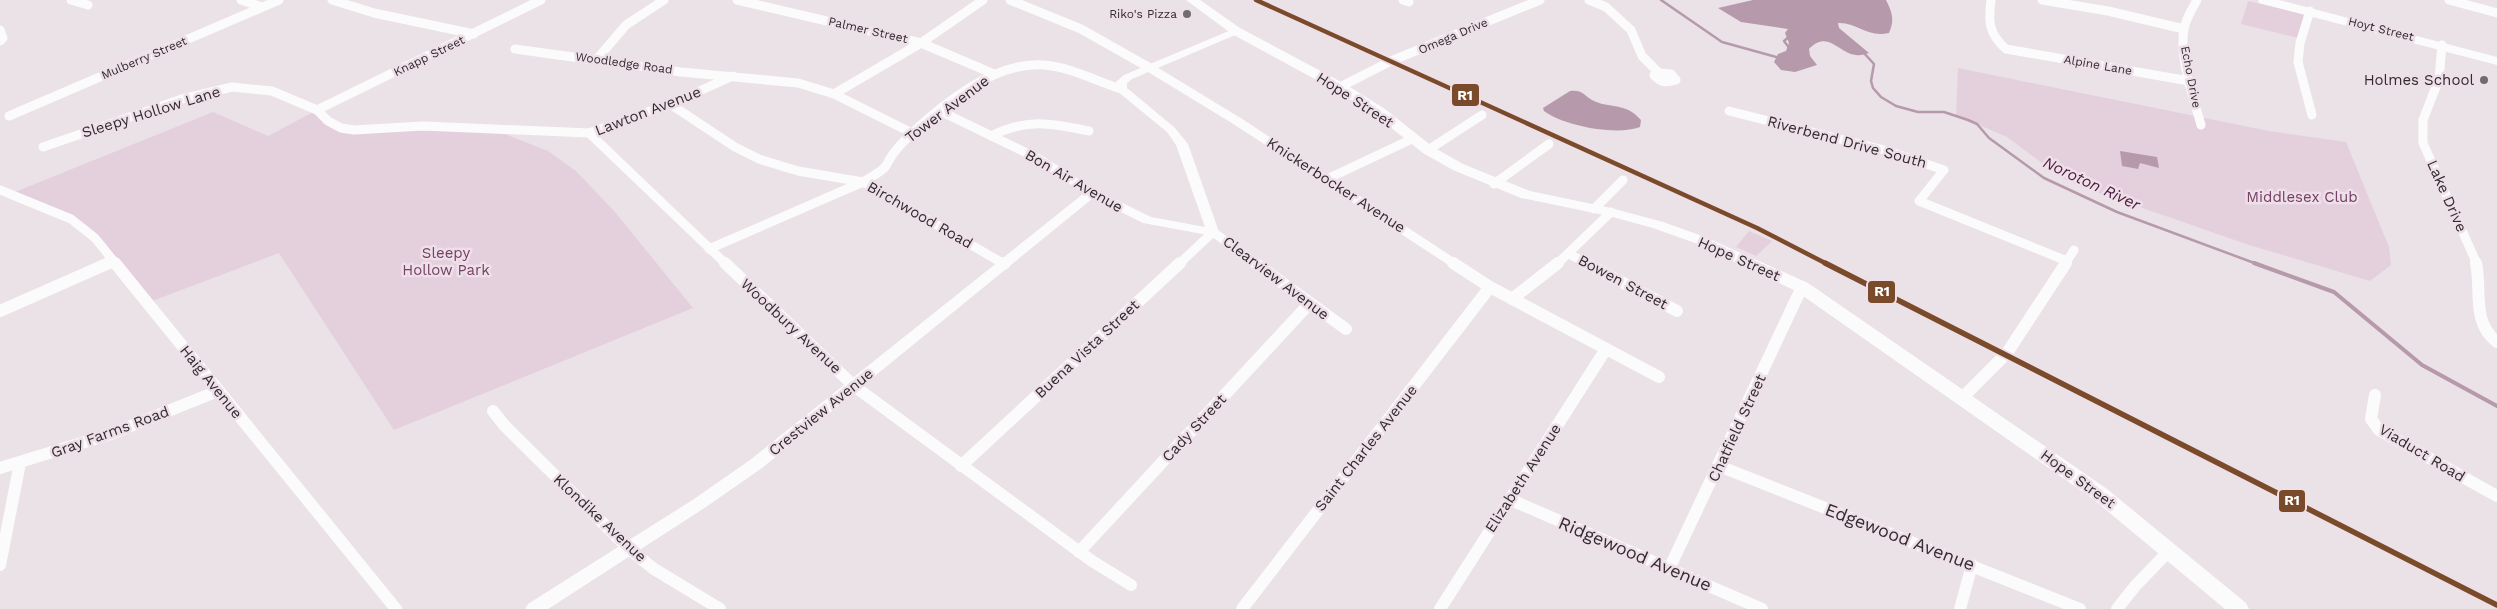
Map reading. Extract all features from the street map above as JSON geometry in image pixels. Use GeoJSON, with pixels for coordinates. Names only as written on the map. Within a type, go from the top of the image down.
{"type":"FeatureCollection","features":[{"type":"Feature","properties":{"kind":"main road","name":"Hope Street"},"geometry":{"type":"LineString","coordinates":[[1192,0],[1236,31],[1340,87],[1380,112],[1428,150],[1494,184],[1526,195],[1611,212],[1658,225],[1700,240],[1802,287],[1963,397],[2100,494],[2239,609]]}},
{"type":"Feature","properties":{"kind":"main road","name":"Hoyt Street"},"geometry":{"type":"LineString","coordinates":[[2264,0],[2442,45],[2497,61]]}},
{"type":"Feature","properties":{"kind":"street"},"geometry":{"type":"LineString","coordinates":[[71,0],[88,5]]}},
{"type":"Feature","properties":{"kind":"street"},"geometry":{"type":"LineString","coordinates":[[241,0],[262,7]]}},
{"type":"Feature","properties":{"kind":"street","name":"Mulberry Street"},"geometry":{"type":"LineString","coordinates":[[9,116],[279,0]]}},
{"type":"Feature","properties":{"kind":"street"},"geometry":{"type":"LineString","coordinates":[[332,0],[358,9],[474,34]]}},
{"type":"Feature","properties":{"kind":"street","name":"Knapp Street"},"geometry":{"type":"LineString","coordinates":[[317,110],[541,0]]}},
{"type":"Feature","properties":{"kind":"street"},"geometry":{"type":"LineString","coordinates":[[597,59],[621,28],[664,0]]}},
{"type":"Feature","properties":{"kind":"street","name":"Palmer Street"},"geometry":{"type":"LineString","coordinates":[[737,0],[921,43],[994,74]]}},
{"type":"Feature","properties":{"kind":"street"},"geometry":{"type":"LineString","coordinates":[[834,94],[921,43],[983,0]]}},
{"type":"Feature","properties":{"kind":"street","name":"Knickerbocker Avenue"},"geometry":{"type":"LineString","coordinates":[[1010,0],[1081,30],[1150,68],[1237,120],[1490,287],[1659,377]]}},
{"type":"Feature","properties":{"kind":"street","name":"Omega Drive"},"geometry":{"type":"LineString","coordinates":[[1340,87],[1391,61],[1540,0]]}},
{"type":"Feature","properties":{"kind":"street"},"geometry":{"type":"LineString","coordinates":[[1589,0],[1606,7],[1631,30],[1642,56],[1659,72]]}},
{"type":"Feature","properties":{"kind":"street","name":"Alpine Lane"},"geometry":{"type":"LineString","coordinates":[[1991,0],[1988,29],[2006,49],[2189,81]]}},
{"type":"Feature","properties":{"kind":"street"},"geometry":{"type":"LineString","coordinates":[[2042,0],[2108,11],[2184,29]]}},
{"type":"Feature","properties":{"kind":"street","name":"Echo Drive"},"geometry":{"type":"LineString","coordinates":[[2197,0],[2184,29],[2189,81],[2201,125]]}},
{"type":"Feature","properties":{"kind":"street"},"geometry":{"type":"LineString","coordinates":[[2448,0],[2497,13]]}},
{"type":"Feature","properties":{"kind":"street"},"geometry":{"type":"LineString","coordinates":[[2310,11],[2300,43],[2298,62],[2312,115]]}},
{"type":"Feature","properties":{"kind":"street"},"geometry":{"type":"LineString","coordinates":[[0,30],[3,38],[0,41]]}},
{"type":"Feature","properties":{"kind":"street"},"geometry":{"type":"LineString","coordinates":[[1121,89],[1122,82],[1128,77],[1236,31]]}},
{"type":"Feature","properties":{"kind":"street","name":"Lake Drive"},"geometry":{"type":"LineString","coordinates":[[2442,45],[2439,79],[2423,120],[2423,143],[2477,264],[2479,316],[2492,338],[2497,342]]}},
{"type":"Feature","properties":{"kind":"street","name":"Woodledge Road"},"geometry":{"type":"LineString","coordinates":[[515,49],[664,69],[733,76]]}},
{"type":"Feature","properties":{"kind":"street","name":"Tower Avenue"},"geometry":{"type":"LineString","coordinates":[[709,249],[863,182],[885,167],[894,152],[912,133],[940,111],[994,74],[1022,65],[1046,66],[1121,89]]}},
{"type":"Feature","properties":{"kind":"street"},"geometry":{"type":"LineString","coordinates":[[733,76],[798,83],[834,94],[912,133]]}},
{"type":"Feature","properties":{"kind":"street","name":"Lawton Avenue"},"geometry":{"type":"LineString","coordinates":[[317,110],[328,121],[341,128],[354,130],[423,126],[589,133],[670,104],[733,76]]}},
{"type":"Feature","properties":{"kind":"street","name":"Sleepy Hollow Lane"},"geometry":{"type":"LineString","coordinates":[[43,147],[153,108],[218,89],[272,90],[317,110]]}},
{"type":"Feature","properties":{"kind":"street","name":"Clearview Avenue"},"geometry":{"type":"LineString","coordinates":[[1121,89],[1171,130],[1182,144],[1213,232],[1346,330]]}},
{"type":"Feature","properties":{"kind":"street","name":"Birchwood Road"},"geometry":{"type":"LineString","coordinates":[[670,104],[736,147],[759,159],[798,171],[863,182],[1004,264]]}},
{"type":"Feature","properties":{"kind":"street","name":"Bon Air Avenue"},"geometry":{"type":"LineString","coordinates":[[940,111],[1039,159],[1092,193],[1128,212],[1148,220],[1213,232]]}},
{"type":"Feature","properties":{"kind":"street","name":"Riverbend Drive South"},"geometry":{"type":"LineString","coordinates":[[1729,111],[1888,151],[1944,170],[1919,200],[2067,261]]}},
{"type":"Feature","properties":{"kind":"street"},"geometry":{"type":"LineString","coordinates":[[1428,150],[1482,115]]}},
{"type":"Feature","properties":{"kind":"street"},"geometry":{"type":"LineString","coordinates":[[991,136],[1006,127],[1024,122],[1047,123],[1089,131]]}},
{"type":"Feature","properties":{"kind":"street","name":"Woodbury Avenue"},"geometry":{"type":"LineString","coordinates":[[589,133],[854,386],[1079,552],[1131,586]]}},
{"type":"Feature","properties":{"kind":"street"},"geometry":{"type":"LineString","coordinates":[[1327,179],[1412,139]]}},
{"type":"Feature","properties":{"kind":"street"},"geometry":{"type":"LineString","coordinates":[[1494,184],[1549,144]]}},
{"type":"Feature","properties":{"kind":"street"},"geometry":{"type":"LineString","coordinates":[[1594,209],[1623,180]]}},
{"type":"Feature","properties":{"kind":"street","name":"Haig Avenue"},"geometry":{"type":"LineString","coordinates":[[0,190],[71,219],[95,238],[396,609]]}},
{"type":"Feature","properties":{"kind":"street","name":"Crestview Avenue"},"geometry":{"type":"LineString","coordinates":[[534,609],[629,549],[756,464],[1092,193]]}},
{"type":"Feature","properties":{"kind":"street"},"geometry":{"type":"LineString","coordinates":[[1512,299],[1569,254],[1611,212]]}},
{"type":"Feature","properties":{"kind":"street","name":"Buena Vista Street"},"geometry":{"type":"LineString","coordinates":[[961,466],[1213,232]]}},
{"type":"Feature","properties":{"kind":"street"},"geometry":{"type":"LineString","coordinates":[[1963,397],[2006,353],[2074,250]]}},
{"type":"Feature","properties":{"kind":"street","name":"Bowen Street"},"geometry":{"type":"LineString","coordinates":[[1569,254],[1677,311]]}},
{"type":"Feature","properties":{"kind":"street"},"geometry":{"type":"LineString","coordinates":[[0,311],[112,261]]}},
{"type":"Feature","properties":{"kind":"street","name":"Saint Charles Avenue"},"geometry":{"type":"LineString","coordinates":[[1242,609],[1490,287]]}},
{"type":"Feature","properties":{"kind":"street","name":"Chatfield Street"},"geometry":{"type":"LineString","coordinates":[[1669,569],[1802,287]]}},
{"type":"Feature","properties":{"kind":"street","name":"Cady Street"},"geometry":{"type":"LineString","coordinates":[[1079,552],[1309,304]]}},
{"type":"Feature","properties":{"kind":"street","name":"Elizabeth Avenue"},"geometry":{"type":"LineString","coordinates":[[1440,609],[1508,499],[1606,349]]}},
{"type":"Feature","properties":{"kind":"street","name":"Gray Farms Road"},"geometry":{"type":"LineString","coordinates":[[0,468],[111,434],[218,391]]}},
{"type":"Feature","properties":{"kind":"street","name":"Viaduct Road"},"geometry":{"type":"LineString","coordinates":[[2375,395],[2370,419],[2379,430],[2497,496]]}},
{"type":"Feature","properties":{"kind":"street","name":"Klondike Avenue"},"geometry":{"type":"LineString","coordinates":[[493,411],[504,425],[629,549],[654,568],[720,609]]}},
{"type":"Feature","properties":{"kind":"street"},"geometry":{"type":"LineString","coordinates":[[0,565],[20,463]]}},
{"type":"Feature","properties":{"kind":"street","name":"Edgewood Avenue"},"geometry":{"type":"LineString","coordinates":[[1719,466],[2080,609]]}},
{"type":"Feature","properties":{"kind":"street","name":"Ridgewood Avenue"},"geometry":{"type":"LineString","coordinates":[[1508,499],[1762,609]]}},
{"type":"Feature","properties":{"kind":"street"},"geometry":{"type":"LineString","coordinates":[[2117,609],[2136,585],[2170,550]]}},
{"type":"Feature","properties":{"kind":"street"},"geometry":{"type":"LineString","coordinates":[[1960,609],[1972,565]]}},
{"type":"Feature","properties":{"kind":"green space"},"geometry":{"type":"Polygon","coordinates":[[[2248,1],[2304,14],[2298,38],[2241,24],[2248,1]]]}},
{"type":"Feature","properties":{"kind":"green space","name":"Middlesex Club"},"geometry":{"type":"Polygon","coordinates":[[[1958,68],[2269,131],[2346,142],[2389,247],[2391,265],[2370,281],[2249,245],[2082,187],[2062,178],[2007,137],[1956,115],[1958,68]]]}},
{"type":"Feature","properties":{"kind":"green space","name":"Sleepy Hollow Park"},"geometry":{"type":"Polygon","coordinates":[[[317,110],[345,127],[490,128],[548,151],[576,171],[615,212],[693,308],[394,430],[279,253],[147,303],[82,227],[10,194],[213,112],[268,136],[317,110]]]}},
{"type":"Feature","properties":{"kind":"green space"},"geometry":{"type":"Polygon","coordinates":[[[1749,231],[1772,241],[1756,256],[1736,247],[1749,231]]]}},
{"type":"Feature","properties":{"kind":"shaded area"},"geometry":{"type":"Polygon","coordinates":[[[1753,0],[1886,0],[1891,12],[1892,24],[1889,33],[1881,34],[1868,32],[1845,23],[1838,23],[1839,28],[1869,53],[1850,54],[1833,44],[1822,41],[1809,49],[1810,56],[1817,65],[1795,72],[1781,70],[1774,62],[1778,54],[1786,51],[1789,43],[1785,33],[1788,29],[1741,22],[1718,8],[1753,0]]]}},
{"type":"Feature","properties":{"kind":"shaded area"},"geometry":{"type":"Polygon","coordinates":[[[1570,91],[1578,91],[1594,101],[1624,108],[1641,120],[1640,127],[1630,130],[1591,128],[1564,121],[1544,111],[1543,108],[1570,91]]]}},
{"type":"Feature","properties":{"kind":"shaded area"},"geometry":{"type":"Polygon","coordinates":[[[2120,151],[2157,157],[2159,168],[2140,163],[2138,169],[2122,166],[2120,151]]]}},
{"type":"Feature","properties":{"kind":"waterway","name":"Noroton River"},"geometry":{"type":"LineString","coordinates":[[1661,0],[1722,42],[1780,58]]}},
{"type":"Feature","properties":{"kind":"waterway","name":"Noroton River"},"geometry":{"type":"LineString","coordinates":[[1790,36],[1784,41],[1790,49]]}},
{"type":"Feature","properties":{"kind":"waterway","name":"Noroton River"},"geometry":{"type":"LineString","coordinates":[[1863,52],[1874,64],[1871,81],[1873,88],[1881,97],[1896,106],[1918,112],[1944,112],[1968,120],[1977,124],[1989,138],[2044,178],[2117,212],[2257,264]]}},
{"type":"Feature","properties":{"kind":"waterway","name":"Noroton River"},"geometry":{"type":"LineString","coordinates":[[2254,263],[2334,292],[2422,365],[2497,406]]}},
{"type":"Feature","properties":{"kind":"transit line","name":"R1"},"geometry":{"type":"LineString","coordinates":[[1256,0],[1757,228],[2497,605]]}},
{"type":"Feature","properties":{"kind":"place","name":"Riko's Pizza"},"geometry":{"type":"Point","coordinates":[1187,14]}},
{"type":"Feature","properties":{"kind":"place","name":"Holmes School"},"geometry":{"type":"Point","coordinates":[2484,80]}}]}
